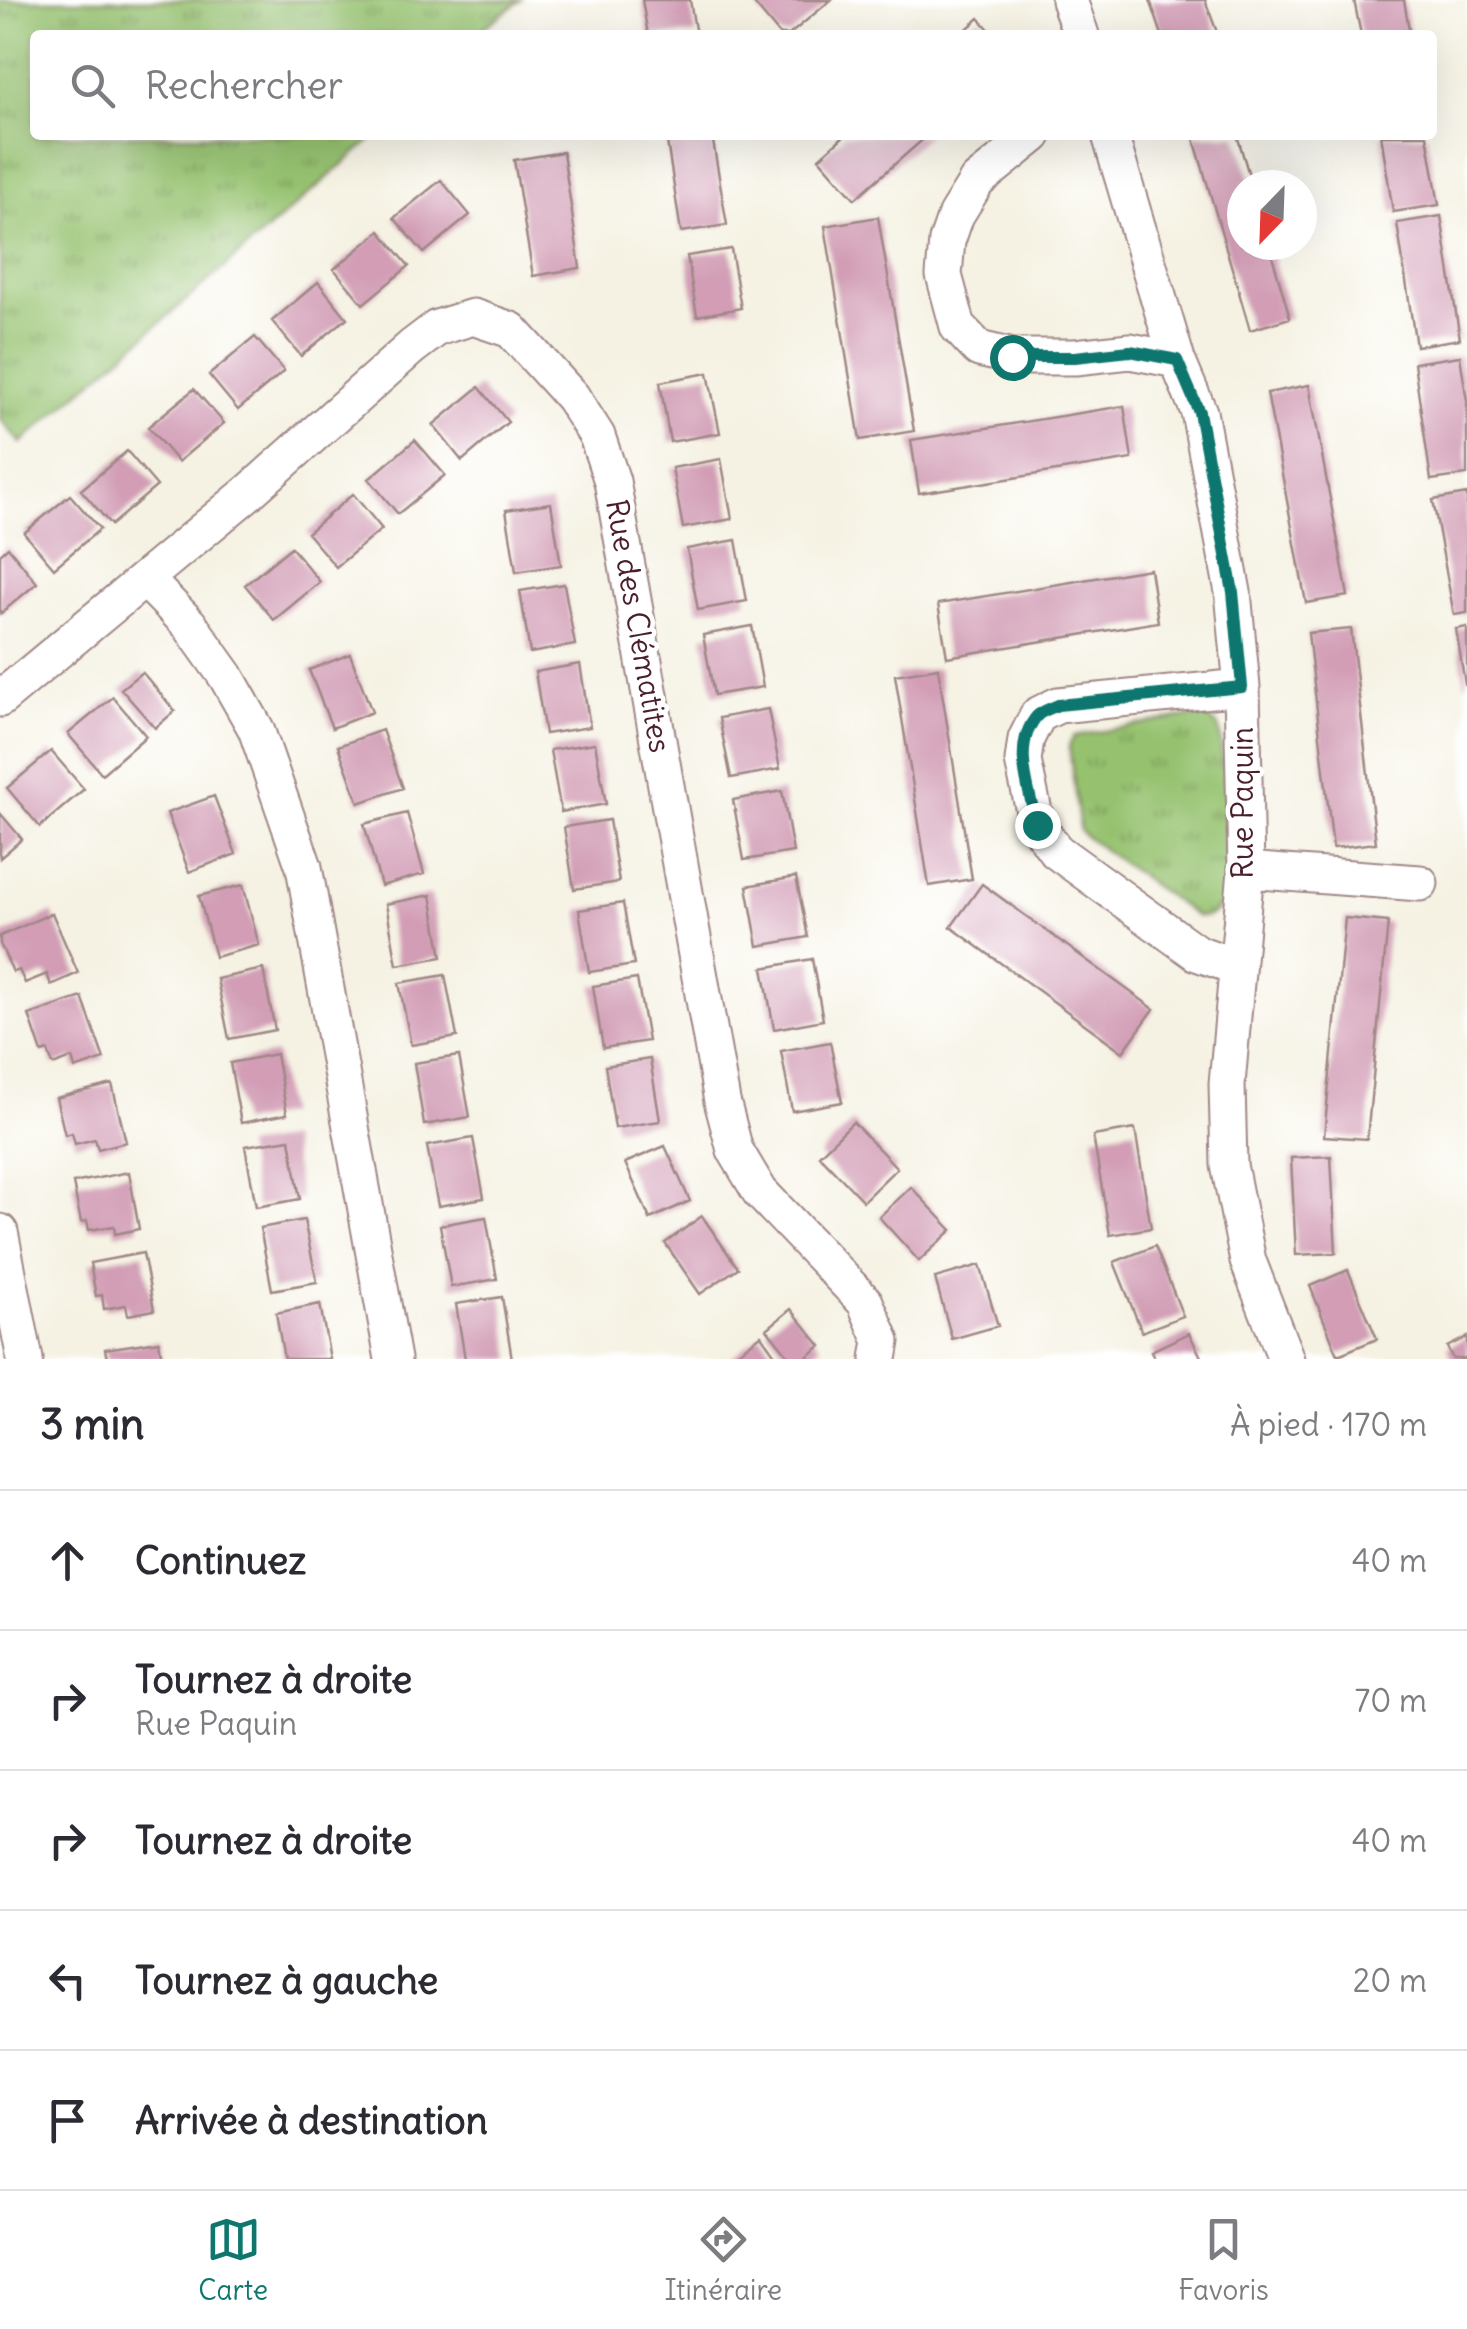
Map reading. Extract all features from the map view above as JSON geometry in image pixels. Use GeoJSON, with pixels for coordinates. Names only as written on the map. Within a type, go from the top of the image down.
{"type":"FeatureCollection","features":[{"type":"Feature","properties":{"kind":"street"},"geometry":{"type":"LineString","coordinates":[[1069,0],[1079,30]]}},
{"type":"Feature","properties":{"kind":"street"},"geometry":{"type":"LineString","coordinates":[[1028,140],[978,181],[956,215],[947,241],[944,274],[958,326],[979,349],[1012,357],[1075,357],[1130,351],[1177,360]]}},
{"type":"Feature","properties":{"kind":"street","name":"Rue Paquin"},"geometry":{"type":"LineString","coordinates":[[1111,140],[1177,360],[1199,412],[1233,592],[1242,687],[1246,870],[1226,1084],[1229,1165],[1248,1261],[1286,1359]]}},
{"type":"Feature","properties":{"kind":"street","name":"Rue des Clématites"},"geometry":{"type":"LineString","coordinates":[[0,700],[146,580],[437,328],[474,317],[512,330],[572,397],[597,436],[612,481],[722,1101],[736,1150],[760,1192],[866,1302],[882,1342],[878,1359]]}},
{"type":"Feature","properties":{"kind":"street"},"geometry":{"type":"LineString","coordinates":[[146,580],[188,624],[234,689],[256,729],[304,867],[394,1359]]}},
{"type":"Feature","properties":{"kind":"street"},"geometry":{"type":"LineString","coordinates":[[1237,967],[1197,953],[1056,851],[1037,825],[1023,761],[1026,739],[1038,715],[1058,705],[1242,687]]}},
{"type":"Feature","properties":{"kind":"street"},"geometry":{"type":"LineString","coordinates":[[1246,870],[1420,883]]}},
{"type":"Feature","properties":{"kind":"street"},"geometry":{"type":"LineString","coordinates":[[0,1232],[25,1359]]}},
{"type":"Feature","properties":{"kind":"green space"},"geometry":{"type":"Polygon","coordinates":[[[0,0],[521,0],[481,30],[30,30],[30,140],[371,140],[21,443],[0,419],[0,0]]]}},
{"type":"Feature","properties":{"kind":"green space"},"geometry":{"type":"Polygon","coordinates":[[[1202,714],[1217,725],[1220,733],[1229,852],[1228,877],[1217,910],[1196,916],[1080,831],[1069,746],[1074,736],[1202,714]]]}},
{"type":"Feature","properties":{"kind":"building"},"geometry":{"type":"Polygon","coordinates":[[[642,0],[690,0],[695,30],[647,30],[642,0]]]}},
{"type":"Feature","properties":{"kind":"building"},"geometry":{"type":"Polygon","coordinates":[[[751,0],[831,0],[795,30],[776,30],[751,0]]]}},
{"type":"Feature","properties":{"kind":"building"},"geometry":{"type":"Polygon","coordinates":[[[1150,0],[1205,0],[1216,30],[1160,30],[1150,0]]]}},
{"type":"Feature","properties":{"kind":"building"},"geometry":{"type":"Polygon","coordinates":[[[1354,0],[1404,0],[1409,30],[1360,30],[1354,0]]]}},
{"type":"Feature","properties":{"kind":"building"},"geometry":{"type":"Polygon","coordinates":[[[979,18],[990,30],[966,30],[979,18]]]}},
{"type":"Feature","properties":{"kind":"building"},"geometry":{"type":"Polygon","coordinates":[[[667,140],[713,140],[727,225],[681,232],[667,140]]]}},
{"type":"Feature","properties":{"kind":"building"},"geometry":{"type":"Polygon","coordinates":[[[839,140],[922,140],[855,199],[819,158],[839,140]]]}},
{"type":"Feature","properties":{"kind":"building"},"geometry":{"type":"Polygon","coordinates":[[[1194,140],[1238,140],[1248,170],[1227,170],[1227,251],[1194,140]]]}},
{"type":"Feature","properties":{"kind":"building"},"geometry":{"type":"Polygon","coordinates":[[[1382,140],[1428,140],[1439,205],[1393,212],[1382,140]]]}},
{"type":"Feature","properties":{"kind":"building"},"geometry":{"type":"Polygon","coordinates":[[[563,152],[580,268],[533,276],[514,160],[563,152]]]}},
{"type":"Feature","properties":{"kind":"building"},"geometry":{"type":"Polygon","coordinates":[[[441,180],[470,215],[424,253],[394,218],[441,180]]]}},
{"type":"Feature","properties":{"kind":"building"},"geometry":{"type":"Polygon","coordinates":[[[1441,216],[1460,339],[1416,346],[1397,223],[1441,216]]]}},
{"type":"Feature","properties":{"kind":"building"},"geometry":{"type":"Polygon","coordinates":[[[878,217],[914,431],[860,440],[825,226],[878,217]]]}},
{"type":"Feature","properties":{"kind":"building"},"geometry":{"type":"Polygon","coordinates":[[[380,231],[409,266],[363,304],[334,269],[380,231]]]}},
{"type":"Feature","properties":{"kind":"building"},"geometry":{"type":"Polygon","coordinates":[[[731,249],[741,308],[697,316],[687,256],[731,249]]]}},
{"type":"Feature","properties":{"kind":"building"},"geometry":{"type":"Polygon","coordinates":[[[1230,260],[1273,260],[1290,318],[1250,330],[1230,260]]]}},
{"type":"Feature","properties":{"kind":"building"},"geometry":{"type":"Polygon","coordinates":[[[318,282],[347,318],[301,356],[272,321],[318,282]]]}},
{"type":"Feature","properties":{"kind":"building"},"geometry":{"type":"Polygon","coordinates":[[[255,337],[284,371],[238,410],[209,375],[255,337]]]}},
{"type":"Feature","properties":{"kind":"building"},"geometry":{"type":"Polygon","coordinates":[[[1460,356],[1467,401],[1467,475],[1431,480],[1414,363],[1460,356]]]}},
{"type":"Feature","properties":{"kind":"building"},"geometry":{"type":"Polygon","coordinates":[[[708,373],[720,433],[670,442],[660,382],[708,373]]]}},
{"type":"Feature","properties":{"kind":"building"},"geometry":{"type":"Polygon","coordinates":[[[1309,385],[1348,596],[1306,603],[1267,393],[1309,385]]]}},
{"type":"Feature","properties":{"kind":"building"},"geometry":{"type":"Polygon","coordinates":[[[479,387],[508,422],[462,461],[433,425],[479,387]]]}},
{"type":"Feature","properties":{"kind":"building"},"geometry":{"type":"Polygon","coordinates":[[[194,389],[224,423],[178,462],[148,427],[194,389]]]}},
{"type":"Feature","properties":{"kind":"building"},"geometry":{"type":"Polygon","coordinates":[[[1124,406],[1132,459],[919,493],[911,440],[1124,406]]]}},
{"type":"Feature","properties":{"kind":"building"},"geometry":{"type":"Polygon","coordinates":[[[415,440],[445,475],[398,514],[369,479],[415,440]]]}},
{"type":"Feature","properties":{"kind":"building"},"geometry":{"type":"Polygon","coordinates":[[[127,451],[157,486],[111,525],[81,490],[127,451]]]}},
{"type":"Feature","properties":{"kind":"building"},"geometry":{"type":"Polygon","coordinates":[[[721,459],[732,519],[683,528],[672,468],[721,459]]]}},
{"type":"Feature","properties":{"kind":"building"},"geometry":{"type":"Polygon","coordinates":[[[353,494],[382,529],[336,567],[307,533],[353,494]]]}},
{"type":"Feature","properties":{"kind":"building"},"geometry":{"type":"Polygon","coordinates":[[[1467,494],[1467,613],[1454,615],[1433,500],[1467,494]]]}},
{"type":"Feature","properties":{"kind":"building"},"geometry":{"type":"Polygon","coordinates":[[[70,495],[100,529],[54,568],[24,533],[70,495]]]}},
{"type":"Feature","properties":{"kind":"building"},"geometry":{"type":"Polygon","coordinates":[[[551,503],[561,565],[516,572],[506,510],[551,503]]]}},
{"type":"Feature","properties":{"kind":"building"},"geometry":{"type":"Polygon","coordinates":[[[736,540],[747,601],[698,610],[687,549],[736,540]]]}},
{"type":"Feature","properties":{"kind":"building"},"geometry":{"type":"Polygon","coordinates":[[[8,547],[37,583],[0,614],[0,554],[8,547]]]}},
{"type":"Feature","properties":{"kind":"building"},"geometry":{"type":"Polygon","coordinates":[[[291,547],[320,582],[274,620],[245,585],[291,547]]]}},
{"type":"Feature","properties":{"kind":"building"},"geometry":{"type":"Polygon","coordinates":[[[1150,569],[1158,622],[947,657],[938,604],[1150,569]]]}},
{"type":"Feature","properties":{"kind":"building"},"geometry":{"type":"Polygon","coordinates":[[[564,584],[575,645],[530,653],[520,591],[564,584]]]}},
{"type":"Feature","properties":{"kind":"building"},"geometry":{"type":"Polygon","coordinates":[[[752,626],[763,687],[714,695],[703,635],[752,626]]]}},
{"type":"Feature","properties":{"kind":"building"},"geometry":{"type":"Polygon","coordinates":[[[1467,627],[1467,684],[1465,684],[1456,629],[1467,627]]]}},
{"type":"Feature","properties":{"kind":"building"},"geometry":{"type":"Polygon","coordinates":[[[1351,629],[1376,843],[1333,848],[1308,633],[1351,629]]]}},
{"type":"Feature","properties":{"kind":"building"},"geometry":{"type":"Polygon","coordinates":[[[350,654],[372,712],[332,728],[309,670],[350,654]]]}},
{"type":"Feature","properties":{"kind":"building"},"geometry":{"type":"Polygon","coordinates":[[[580,664],[590,727],[545,734],[535,672],[580,664]]]}},
{"type":"Feature","properties":{"kind":"building"},"geometry":{"type":"Polygon","coordinates":[[[938,668],[972,879],[929,886],[895,675],[938,668]]]}},
{"type":"Feature","properties":{"kind":"building"},"geometry":{"type":"Polygon","coordinates":[[[142,672],[175,711],[155,728],[121,689],[142,672]]]}},
{"type":"Feature","properties":{"kind":"building"},"geometry":{"type":"Polygon","coordinates":[[[113,697],[146,736],[102,774],[68,734],[113,697]]]}},
{"type":"Feature","properties":{"kind":"building"},"geometry":{"type":"Polygon","coordinates":[[[768,709],[780,769],[731,778],[719,718],[768,709]]]}},
{"type":"Feature","properties":{"kind":"building"},"geometry":{"type":"Polygon","coordinates":[[[382,730],[403,788],[359,803],[338,746],[382,730]]]}},
{"type":"Feature","properties":{"kind":"building"},"geometry":{"type":"Polygon","coordinates":[[[595,743],[606,804],[561,812],[550,750],[595,743]]]}},
{"type":"Feature","properties":{"kind":"building"},"geometry":{"type":"Polygon","coordinates":[[[51,751],[84,789],[40,827],[7,788],[51,751]]]}},
{"type":"Feature","properties":{"kind":"building"},"geometry":{"type":"Polygon","coordinates":[[[782,791],[793,852],[744,860],[733,800],[782,791]]]}},
{"type":"Feature","properties":{"kind":"building"},"geometry":{"type":"Polygon","coordinates":[[[214,796],[236,854],[189,872],[167,813],[214,796]]]}},
{"type":"Feature","properties":{"kind":"building"},"geometry":{"type":"Polygon","coordinates":[[[0,813],[22,839],[0,858],[0,813]]]}},
{"type":"Feature","properties":{"kind":"building"},"geometry":{"type":"Polygon","coordinates":[[[407,813],[424,874],[381,886],[364,824],[407,813]]]}},
{"type":"Feature","properties":{"kind":"building"},"geometry":{"type":"Polygon","coordinates":[[[609,820],[619,882],[574,889],[564,827],[609,820]]]}},
{"type":"Feature","properties":{"kind":"building"},"geometry":{"type":"Polygon","coordinates":[[[796,877],[808,937],[758,946],[747,886],[796,877]]]}},
{"type":"Feature","properties":{"kind":"building"},"geometry":{"type":"Polygon","coordinates":[[[982,884],[1154,1009],[1123,1052],[951,927],[982,884]]]}},
{"type":"Feature","properties":{"kind":"building"},"geometry":{"type":"Polygon","coordinates":[[[243,885],[259,945],[215,957],[199,896],[243,885]]]}},
{"type":"Feature","properties":{"kind":"building"},"geometry":{"type":"Polygon","coordinates":[[[431,895],[442,957],[397,965],[386,904],[431,895]]]}},
{"type":"Feature","properties":{"kind":"building"},"geometry":{"type":"Polygon","coordinates":[[[623,903],[634,965],[589,972],[579,910],[623,903]]]}},
{"type":"Feature","properties":{"kind":"building"},"geometry":{"type":"Polygon","coordinates":[[[52,913],[78,973],[51,985],[47,974],[25,983],[19,970],[13,972],[0,936],[52,913]]]}},
{"type":"Feature","properties":{"kind":"building"},"geometry":{"type":"Polygon","coordinates":[[[1345,918],[1388,922],[1367,1139],[1324,1136],[1345,918]]]}},
{"type":"Feature","properties":{"kind":"building"},"geometry":{"type":"Polygon","coordinates":[[[812,959],[823,1020],[774,1029],[763,968],[812,959]]]}},
{"type":"Feature","properties":{"kind":"building"},"geometry":{"type":"Polygon","coordinates":[[[263,969],[275,1030],[229,1039],[217,979],[263,969]]]}},
{"type":"Feature","properties":{"kind":"building"},"geometry":{"type":"Polygon","coordinates":[[[445,975],[457,1037],[411,1045],[399,983],[445,975]]]}},
{"type":"Feature","properties":{"kind":"building"},"geometry":{"type":"Polygon","coordinates":[[[637,979],[648,1041],[603,1048],[593,986],[637,979]]]}},
{"type":"Feature","properties":{"kind":"building"},"geometry":{"type":"Polygon","coordinates":[[[82,997],[104,1059],[75,1069],[72,1058],[53,1065],[48,1051],[42,1053],[29,1015],[82,997]]]}},
{"type":"Feature","properties":{"kind":"building"},"geometry":{"type":"Polygon","coordinates":[[[830,1042],[842,1102],[792,1111],[781,1051],[830,1042]]]}},
{"type":"Feature","properties":{"kind":"building"},"geometry":{"type":"Polygon","coordinates":[[[276,1054],[287,1114],[241,1123],[230,1063],[276,1054]]]}},
{"type":"Feature","properties":{"kind":"building"},"geometry":{"type":"Polygon","coordinates":[[[459,1056],[470,1117],[424,1125],[414,1063],[459,1056]]]}},
{"type":"Feature","properties":{"kind":"building"},"geometry":{"type":"Polygon","coordinates":[[[650,1059],[660,1121],[615,1128],[605,1066],[650,1059]]]}},
{"type":"Feature","properties":{"kind":"building"},"geometry":{"type":"Polygon","coordinates":[[[112,1084],[126,1142],[98,1149],[95,1139],[75,1144],[72,1133],[65,1135],[56,1098],[112,1084]]]}},
{"type":"Feature","properties":{"kind":"building"},"geometry":{"type":"Polygon","coordinates":[[[853,1122],[897,1168],[863,1201],[819,1155],[853,1122]]]}},
{"type":"Feature","properties":{"kind":"building"},"geometry":{"type":"Polygon","coordinates":[[[1135,1129],[1151,1228],[1110,1235],[1093,1136],[1135,1129]]]}},
{"type":"Feature","properties":{"kind":"building"},"geometry":{"type":"Polygon","coordinates":[[[473,1138],[484,1198],[438,1206],[427,1146],[473,1138]]]}},
{"type":"Feature","properties":{"kind":"building"},"geometry":{"type":"Polygon","coordinates":[[[290,1139],[300,1199],[256,1207],[245,1146],[290,1139]]]}},
{"type":"Feature","properties":{"kind":"building"},"geometry":{"type":"Polygon","coordinates":[[[665,1146],[690,1201],[650,1219],[625,1163],[665,1146]]]}},
{"type":"Feature","properties":{"kind":"building"},"geometry":{"type":"Polygon","coordinates":[[[1331,1156],[1336,1253],[1296,1255],[1291,1158],[1331,1156]]]}},
{"type":"Feature","properties":{"kind":"building"},"geometry":{"type":"Polygon","coordinates":[[[129,1172],[139,1229],[115,1234],[114,1226],[89,1230],[87,1221],[81,1222],[73,1183],[129,1172]]]}},
{"type":"Feature","properties":{"kind":"building"},"geometry":{"type":"Polygon","coordinates":[[[911,1187],[952,1230],[919,1261],[879,1217],[911,1187]]]}},
{"type":"Feature","properties":{"kind":"building"},"geometry":{"type":"Polygon","coordinates":[[[702,1216],[738,1268],[700,1294],[665,1243],[702,1216]]]}},
{"type":"Feature","properties":{"kind":"building"},"geometry":{"type":"Polygon","coordinates":[[[486,1217],[497,1279],[451,1287],[440,1225],[486,1217]]]}},
{"type":"Feature","properties":{"kind":"building"},"geometry":{"type":"Polygon","coordinates":[[[304,1220],[317,1282],[272,1290],[260,1228],[304,1220]]]}},
{"type":"Feature","properties":{"kind":"building"},"geometry":{"type":"Polygon","coordinates":[[[1155,1246],[1183,1316],[1142,1332],[1114,1262],[1155,1246]]]}},
{"type":"Feature","properties":{"kind":"building"},"geometry":{"type":"Polygon","coordinates":[[[143,1253],[154,1310],[128,1315],[126,1305],[104,1309],[102,1295],[96,1296],[90,1263],[143,1253]]]}},
{"type":"Feature","properties":{"kind":"building"},"geometry":{"type":"Polygon","coordinates":[[[980,1265],[998,1326],[952,1339],[935,1278],[980,1265]]]}},
{"type":"Feature","properties":{"kind":"building"},"geometry":{"type":"Polygon","coordinates":[[[1348,1270],[1377,1339],[1338,1355],[1310,1286],[1348,1270]]]}},
{"type":"Feature","properties":{"kind":"building"},"geometry":{"type":"Polygon","coordinates":[[[502,1297],[512,1359],[465,1359],[456,1304],[502,1297]]]}},
{"type":"Feature","properties":{"kind":"building"},"geometry":{"type":"Polygon","coordinates":[[[320,1304],[330,1359],[284,1359],[276,1313],[320,1304]]]}},
{"type":"Feature","properties":{"kind":"building"},"geometry":{"type":"Polygon","coordinates":[[[791,1309],[821,1346],[804,1359],[791,1359],[767,1329],[791,1309]]]}},
{"type":"Feature","properties":{"kind":"building"},"geometry":{"type":"Polygon","coordinates":[[[1189,1333],[1202,1359],[1155,1359],[1151,1351],[1189,1333]]]}},
{"type":"Feature","properties":{"kind":"building"},"geometry":{"type":"Polygon","coordinates":[[[761,1335],[778,1359],[729,1359],[761,1335]]]}},
{"type":"Feature","properties":{"kind":"building"},"geometry":{"type":"Polygon","coordinates":[[[1467,1337],[1467,1359],[1453,1359],[1447,1347],[1467,1337]]]}},
{"type":"Feature","properties":{"kind":"building"},"geometry":{"type":"Polygon","coordinates":[[[159,1341],[162,1359],[107,1359],[105,1349],[159,1341]]]}},
{"type":"Feature","properties":{"kind":"route"},"geometry":{"type":"LineString","coordinates":[[1012,357],[1075,357],[1130,351],[1177,360],[1199,412],[1233,592],[1242,687],[1058,705],[1038,715],[1026,739],[1023,761],[1037,825]]}}]}
